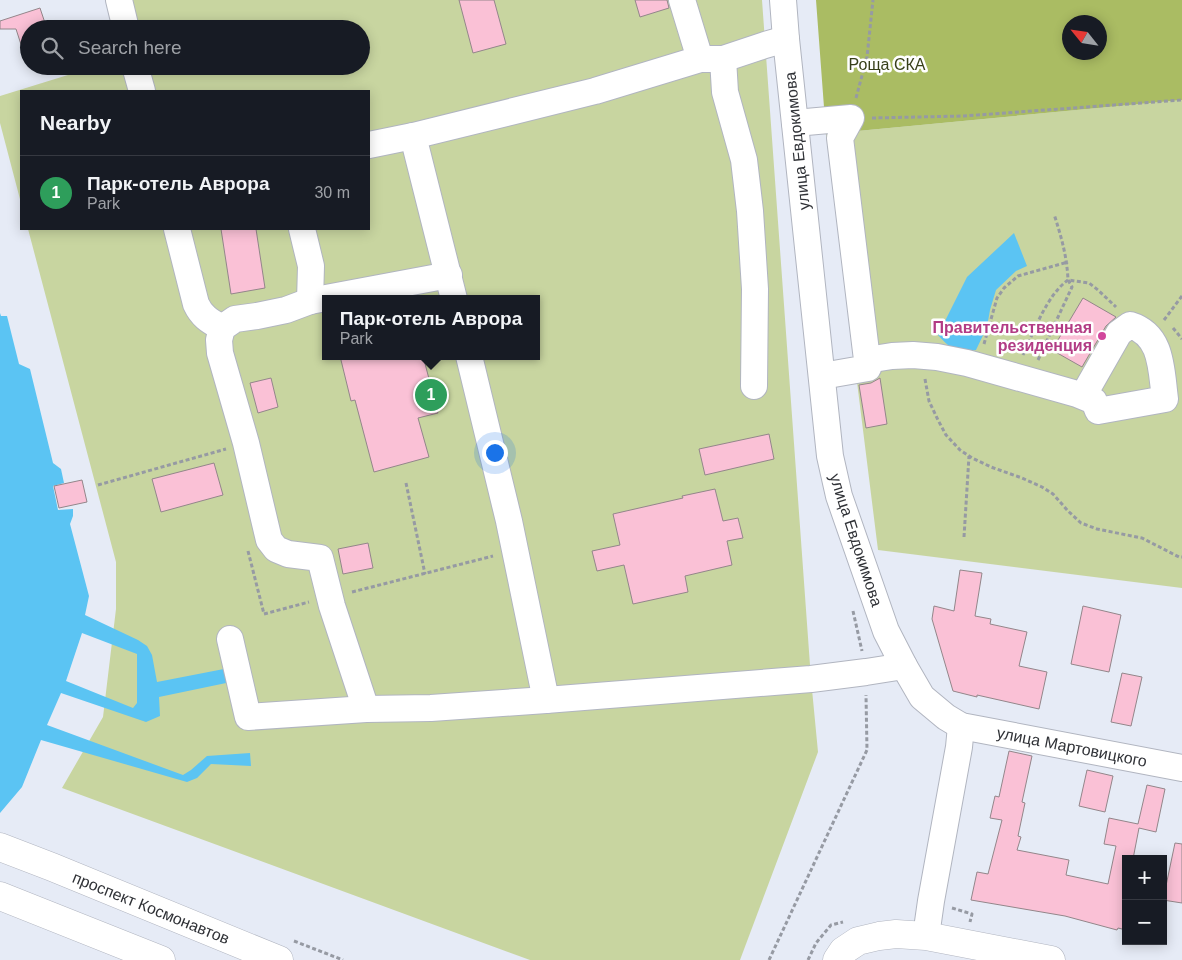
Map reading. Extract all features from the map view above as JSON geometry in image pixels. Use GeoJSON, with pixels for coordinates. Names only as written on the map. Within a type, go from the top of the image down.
{"type":"FeatureCollection","features":[{"type":"Feature","properties":{"kind":"main road","name":"проспект Космонавтов"},"geometry":{"type":"LineString","coordinates":[[0,847],[279,960]]}},
{"type":"Feature","properties":{"kind":"main road"},"geometry":{"type":"LineString","coordinates":[[0,896],[161,960]]}},
{"type":"Feature","properties":{"kind":"main road"},"geometry":{"type":"LineString","coordinates":[[836,960],[843,951],[858,941],[896,934],[924,948],[1051,960]]}},
{"type":"Feature","properties":{"kind":"street"},"geometry":{"type":"LineString","coordinates":[[119,0],[124,20]]}},
{"type":"Feature","properties":{"kind":"street"},"geometry":{"type":"LineString","coordinates":[[682,0],[712,59],[725,92],[744,160],[750,211],[755,289],[754,386]]}},
{"type":"Feature","properties":{"kind":"street","name":"улица Евдокимова"},"geometry":{"type":"LineString","coordinates":[[783,0],[830,456],[839,496],[886,631],[904,666],[922,697],[946,717],[961,726]]}},
{"type":"Feature","properties":{"kind":"street"},"geometry":{"type":"LineString","coordinates":[[370,145],[413,136],[595,90],[786,39]]}},
{"type":"Feature","properties":{"kind":"street"},"geometry":{"type":"LineString","coordinates":[[138,75],[142,90]]}},
{"type":"Feature","properties":{"kind":"street"},"geometry":{"type":"LineString","coordinates":[[795,123],[851,118]]}},
{"type":"Feature","properties":{"kind":"street"},"geometry":{"type":"LineString","coordinates":[[822,376],[868,368],[840,138],[851,118]]}},
{"type":"Feature","properties":{"kind":"street"},"geometry":{"type":"LineString","coordinates":[[371,295],[452,287],[413,136]]}},
{"type":"Feature","properties":{"kind":"street"},"geometry":{"type":"LineString","coordinates":[[177,230],[196,304],[201,314],[222,328]]}},
{"type":"Feature","properties":{"kind":"street"},"geometry":{"type":"LineString","coordinates":[[302,230],[311,266],[310,301]]}},
{"type":"Feature","properties":{"kind":"street"},"geometry":{"type":"LineString","coordinates":[[322,300],[310,301],[276,312],[235,319],[222,328],[219,340],[220,353],[246,444],[269,540],[276,549],[288,554],[320,558],[330,597],[366,708]]}},
{"type":"Feature","properties":{"kind":"street"},"geometry":{"type":"LineString","coordinates":[[867,360],[913,355],[937,357],[978,366],[1083,396]]}},
{"type":"Feature","properties":{"kind":"street"},"geometry":{"type":"LineString","coordinates":[[469,360],[515,550],[546,700]]}},
{"type":"Feature","properties":{"kind":"street"},"geometry":{"type":"LineString","coordinates":[[230,638],[248,717],[366,708],[431,708],[546,700],[811,679],[904,666]]}},
{"type":"Feature","properties":{"kind":"street"},"geometry":{"type":"LineString","coordinates":[[924,948],[930,901],[959,747],[961,726]]}},
{"type":"Feature","properties":{"kind":"street","name":"улица Мартовицкого"},"geometry":{"type":"LineString","coordinates":[[961,726],[1182,768]]}},
{"type":"Feature","properties":{"kind":"path"},"geometry":{"type":"LineString","coordinates":[[873,0],[867,57],[851,118],[964,116],[1182,100]]}},
{"type":"Feature","properties":{"kind":"path"},"geometry":{"type":"LineString","coordinates":[[1014,376],[1050,299],[1060,285],[1068,280],[1068,262],[1054,214]]}},
{"type":"Feature","properties":{"kind":"path"},"geometry":{"type":"LineString","coordinates":[[978,366],[997,298],[1004,288],[1018,276],[1068,262]]}},
{"type":"Feature","properties":{"kind":"path"},"geometry":{"type":"LineString","coordinates":[[1160,323],[1182,296]]}},
{"type":"Feature","properties":{"kind":"path"},"geometry":{"type":"LineString","coordinates":[[924,356],[929,401],[946,435],[960,450],[992,467],[1042,487],[1053,494],[1081,523],[1097,529],[1142,538],[1182,557]]}},
{"type":"Feature","properties":{"kind":"path"},"geometry":{"type":"LineString","coordinates":[[98,485],[246,444]]}},
{"type":"Feature","properties":{"kind":"path"},"geometry":{"type":"LineString","coordinates":[[964,537],[969,456]]}},
{"type":"Feature","properties":{"kind":"path"},"geometry":{"type":"LineString","coordinates":[[406,483],[425,574]]}},
{"type":"Feature","properties":{"kind":"path"},"geometry":{"type":"LineString","coordinates":[[247,546],[264,614],[515,550]]}},
{"type":"Feature","properties":{"kind":"green space"},"geometry":{"type":"Polygon","coordinates":[[[106,0],[762,0],[811,679],[818,752],[740,960],[530,960],[62,788],[103,717],[116,609],[116,562],[28,230],[370,230],[370,90],[20,90],[20,199],[0,123],[0,96],[68,75],[370,75],[370,20],[110,20],[106,0]]]}},
{"type":"Feature","properties":{"kind":"green space","name":"Роща СКА"},"geometry":{"type":"Polygon","coordinates":[[[816,0],[1182,0],[1182,100],[826,134],[816,0]]]}},
{"type":"Feature","properties":{"kind":"green space"},"geometry":{"type":"Polygon","coordinates":[[[1182,100],[1182,588],[878,550],[826,134],[1182,100]]]}},
{"type":"Feature","properties":{"kind":"water"},"geometry":{"type":"Polygon","coordinates":[[[1014,233],[1027,266],[1016,271],[996,290],[987,327],[976,350],[963,351],[954,349],[946,344],[938,335],[967,277],[1014,233]]]}},
{"type":"Feature","properties":{"kind":"water"},"geometry":{"type":"Polygon","coordinates":[[[0,313],[1,316],[7,316],[19,364],[30,369],[53,463],[61,469],[64,483],[53,486],[58,510],[73,509],[70,524],[89,596],[85,615],[147,646],[152,655],[157,682],[229,668],[231,682],[159,697],[160,716],[146,722],[61,693],[47,725],[183,775],[207,756],[250,753],[251,766],[211,764],[197,778],[187,782],[41,740],[22,787],[0,813],[0,313]],[[82,633],[66,681],[133,708],[137,703],[137,654],[82,633]]]}},
{"type":"Feature","properties":{"kind":"building"},"geometry":{"type":"Polygon","coordinates":[[[459,0],[494,0],[506,44],[473,53],[459,0]]]}},
{"type":"Feature","properties":{"kind":"building"},"geometry":{"type":"Polygon","coordinates":[[[635,0],[667,0],[669,8],[640,17],[635,0]]]}},
{"type":"Feature","properties":{"kind":"building"},"geometry":{"type":"Polygon","coordinates":[[[40,8],[44,20],[20,20],[20,41],[16,29],[0,29],[0,21],[40,8]]]}},
{"type":"Feature","properties":{"kind":"building"},"geometry":{"type":"Polygon","coordinates":[[[221,230],[256,230],[265,288],[231,294],[221,230]]]}},
{"type":"Feature","properties":{"kind":"building"},"geometry":{"type":"Polygon","coordinates":[[[1083,298],[1116,317],[1106,326],[1082,367],[1052,350],[1083,298]]]}},
{"type":"Feature","properties":{"kind":"building"},"geometry":{"type":"Polygon","coordinates":[[[341,360],[424,360],[438,413],[418,418],[429,457],[374,472],[355,400],[351,401],[341,360]]]}},
{"type":"Feature","properties":{"kind":"building"},"geometry":{"type":"Polygon","coordinates":[[[271,378],[278,407],[258,413],[250,383],[271,378]]]}},
{"type":"Feature","properties":{"kind":"building"},"geometry":{"type":"Polygon","coordinates":[[[880,378],[887,424],[866,428],[859,385],[871,383],[880,378]]]}},
{"type":"Feature","properties":{"kind":"building"},"geometry":{"type":"Polygon","coordinates":[[[769,434],[774,459],[705,475],[699,449],[769,434]]]}},
{"type":"Feature","properties":{"kind":"building"},"geometry":{"type":"Polygon","coordinates":[[[214,463],[223,495],[161,512],[152,479],[214,463]]]}},
{"type":"Feature","properties":{"kind":"building"},"geometry":{"type":"Polygon","coordinates":[[[82,480],[87,502],[59,508],[54,486],[82,480]]]}},
{"type":"Feature","properties":{"kind":"building"},"geometry":{"type":"Polygon","coordinates":[[[715,489],[723,521],[738,518],[743,538],[727,541],[732,565],[685,576],[688,592],[633,604],[624,565],[597,571],[592,551],[620,545],[613,514],[715,489]]]}},
{"type":"Feature","properties":{"kind":"building"},"geometry":{"type":"Polygon","coordinates":[[[368,543],[373,568],[343,574],[338,549],[368,543]]]}},
{"type":"Feature","properties":{"kind":"building"},"geometry":{"type":"Polygon","coordinates":[[[960,570],[982,573],[975,616],[991,619],[990,624],[1027,632],[1019,666],[1047,672],[1039,709],[953,691],[932,619],[934,606],[954,611],[960,570]]]}},
{"type":"Feature","properties":{"kind":"building"},"geometry":{"type":"Polygon","coordinates":[[[1083,606],[1121,615],[1109,672],[1071,664],[1083,606]]]}},
{"type":"Feature","properties":{"kind":"building"},"geometry":{"type":"Polygon","coordinates":[[[1122,673],[1142,677],[1131,726],[1111,722],[1122,673]]]}},
{"type":"Feature","properties":{"kind":"building"},"geometry":{"type":"Polygon","coordinates":[[[1009,751],[1032,756],[1022,802],[1025,803],[1018,836],[1021,837],[1017,850],[1069,860],[1066,875],[1108,884],[1116,846],[1104,844],[1109,818],[1138,824],[1147,785],[1165,789],[1156,832],[1139,828],[1134,855],[1122,855],[1122,929],[1118,928],[1117,930],[1065,916],[971,900],[977,872],[988,874],[1002,820],[990,818],[995,796],[999,797],[1009,751]]]}},
{"type":"Feature","properties":{"kind":"building"},"geometry":{"type":"Polygon","coordinates":[[[1087,770],[1113,776],[1105,812],[1079,806],[1087,770]]]}},
{"type":"Feature","properties":{"kind":"building"},"geometry":{"type":"Polygon","coordinates":[[[1175,843],[1182,844],[1182,903],[1167,901],[1167,881],[1175,843]]]}},
{"type":"Feature","properties":{"kind":"place","name":"Правительственная резиденция"},"geometry":{"type":"Point","coordinates":[1102,336]}},
{"type":"Feature","properties":{"kind":"place","name":"Парк-отель Аврора"},"geometry":{"type":"Point","coordinates":[431,395]}}]}
